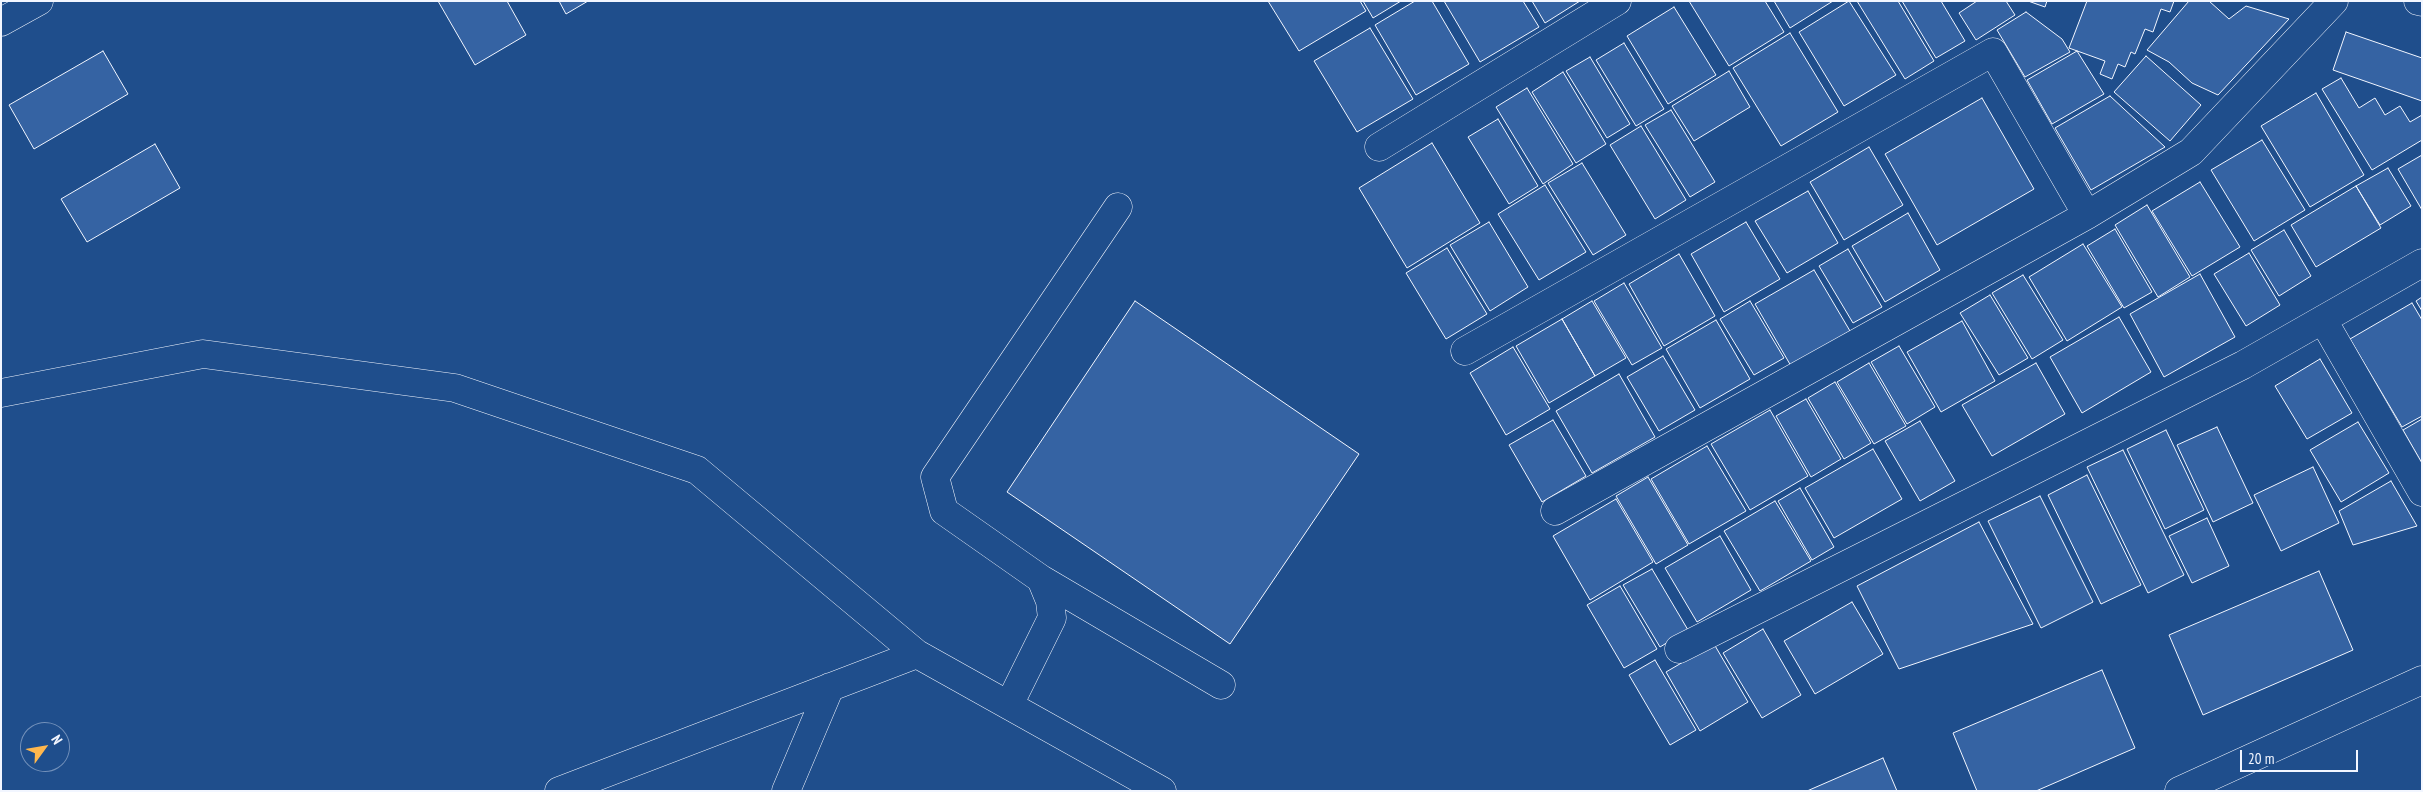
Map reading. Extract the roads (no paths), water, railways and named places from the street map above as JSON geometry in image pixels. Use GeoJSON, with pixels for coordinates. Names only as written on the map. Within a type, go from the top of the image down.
{"type":"FeatureCollection","features":[{"type":"Feature","properties":{"kind":"street"},"geometry":{"type":"LineString","coordinates":[[1,22],[39,1]]}},
{"type":"Feature","properties":{"kind":"street"},"geometry":{"type":"LineString","coordinates":[[1379,147],[1617,1]]}},
{"type":"Feature","properties":{"kind":"street"},"geometry":{"type":"LineString","coordinates":[[1555,511],[2087,215],[2191,152],[2334,1]]}},
{"type":"Feature","properties":{"kind":"street"},"geometry":{"type":"LineString","coordinates":[[2418,1],[2422,2]]}},
{"type":"Feature","properties":{"kind":"street"},"geometry":{"type":"LineString","coordinates":[[1465,351],[1993,52],[2087,215]]}},
{"type":"Feature","properties":{"kind":"street"},"geometry":{"type":"LineString","coordinates":[[1118,207],[935,477],[944,511],[1042,578],[1221,685]]}},
{"type":"Feature","properties":{"kind":"street"},"geometry":{"type":"LineString","coordinates":[[1679,649],[2243,365],[2422,263]]}},
{"type":"Feature","properties":{"kind":"street"},"geometry":{"type":"LineString","coordinates":[[2323,320],[2422,492]]}},
{"type":"Feature","properties":{"kind":"street"},"geometry":{"type":"LineString","coordinates":[[1,393],[203,354],[456,388],[697,470],[917,654],[1162,791]]}},
{"type":"Feature","properties":{"kind":"street"},"geometry":{"type":"LineString","coordinates":[[1009,705],[1052,618],[1050,601],[1042,578]]}},
{"type":"Feature","properties":{"kind":"street"},"geometry":{"type":"LineString","coordinates":[[559,791],[917,654]]}},
{"type":"Feature","properties":{"kind":"street"},"geometry":{"type":"LineString","coordinates":[[2179,791],[2422,680]]}},
{"type":"Feature","properties":{"kind":"street"},"geometry":{"type":"LineString","coordinates":[[786,791],[830,687]]}}]}
